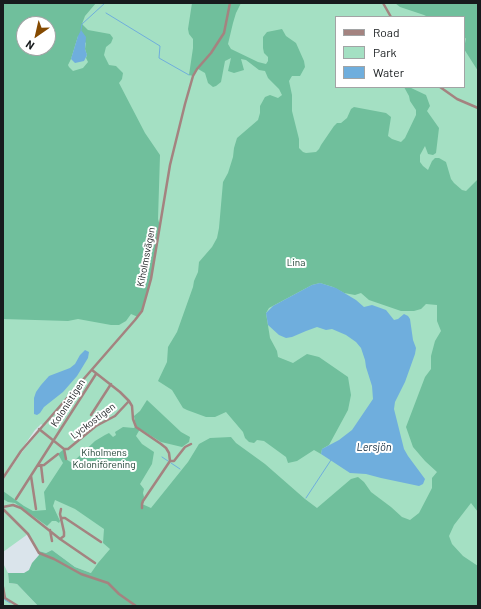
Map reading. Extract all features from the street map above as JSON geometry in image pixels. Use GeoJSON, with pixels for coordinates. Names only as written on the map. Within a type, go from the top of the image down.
{"type":"FeatureCollection","features":[{"type":"Feature","properties":{"kind":"street","name":"Kiholmsvägen"},"geometry":{"type":"LineString","coordinates":[[3,478],[21,451],[135,320],[142,310],[151,278],[170,165],[193,76],[197,68],[211,53],[224,33],[230,3]]}},
{"type":"Feature","properties":{"kind":"street"},"geometry":{"type":"LineString","coordinates":[[383,3],[390,16]]}},
{"type":"Feature","properties":{"kind":"street"},"geometry":{"type":"LineString","coordinates":[[441,88],[457,99],[478,108]]}},
{"type":"Feature","properties":{"kind":"street"},"geometry":{"type":"LineString","coordinates":[[92,370],[111,384],[129,401],[132,406],[133,419],[136,427],[166,448],[170,455],[170,461],[143,501],[142,508]]}},
{"type":"Feature","properties":{"kind":"street","name":"Kolonistigen"},"geometry":{"type":"LineString","coordinates":[[16,499],[96,374]]}},
{"type":"Feature","properties":{"kind":"street"},"geometry":{"type":"LineString","coordinates":[[91,415],[111,384]]}},
{"type":"Feature","properties":{"kind":"street","name":"Lyckostigen"},"geometry":{"type":"LineString","coordinates":[[64,449],[68,449],[96,426],[115,416],[129,401]]}},
{"type":"Feature","properties":{"kind":"street","name":"Lyckostigen"},"geometry":{"type":"LineString","coordinates":[[39,430],[64,449],[66,459]]}},
{"type":"Feature","properties":{"kind":"street"},"geometry":{"type":"LineString","coordinates":[[170,461],[174,461],[185,447],[191,444]]}},
{"type":"Feature","properties":{"kind":"street"},"geometry":{"type":"LineString","coordinates":[[37,466],[41,466],[58,454]]}},
{"type":"Feature","properties":{"kind":"street"},"geometry":{"type":"LineString","coordinates":[[40,461],[43,482]]}},
{"type":"Feature","properties":{"kind":"street"},"geometry":{"type":"LineString","coordinates":[[31,475],[36,509]]}},
{"type":"Feature","properties":{"kind":"street"},"geometry":{"type":"LineString","coordinates":[[95,563],[17,506],[9,505],[3,508],[28,534],[39,553],[54,559],[81,574],[108,583],[118,594],[136,606]]}},
{"type":"Feature","properties":{"kind":"street"},"geometry":{"type":"LineString","coordinates":[[60,538],[64,536],[60,514],[61,509]]}},
{"type":"Feature","properties":{"kind":"street"},"geometry":{"type":"LineString","coordinates":[[61,520],[65,518],[101,542]]}},
{"type":"Feature","properties":{"kind":"street"},"geometry":{"type":"LineString","coordinates":[[50,530],[52,541]]}},
{"type":"Feature","properties":{"kind":"street"},"geometry":{"type":"LineString","coordinates":[[3,587],[5,598],[18,606]]}},
{"type":"Feature","properties":{"kind":"green space","name":"Lina"},"geometry":{"type":"Polygon","coordinates":[[[3,3],[478,3],[478,606],[91,573],[75,567],[52,550],[46,553],[39,551],[28,534],[3,552],[3,480],[22,452],[44,426],[41,424],[35,430],[3,476],[3,3]]]}},
{"type":"Feature","properties":{"kind":"green space"},"geometry":{"type":"Polygon","coordinates":[[[3,3],[96,3],[85,16],[82,24],[88,30],[110,34],[113,38],[111,43],[106,47],[104,55],[109,65],[116,66],[123,73],[122,79],[119,83],[145,133],[160,155],[158,219],[160,226],[151,279],[142,311],[138,317],[131,314],[126,321],[119,325],[78,319],[68,321],[3,319],[3,3]],[[78,36],[68,65],[73,71],[83,68],[88,62],[85,49],[86,43],[78,36]]]}},
{"type":"Feature","properties":{"kind":"green space","name":"Kiholmens Koloniförening"},"geometry":{"type":"Polygon","coordinates":[[[192,3],[241,3],[236,13],[228,44],[231,49],[258,62],[266,64],[268,57],[264,53],[263,37],[267,32],[282,29],[286,36],[296,43],[305,67],[300,76],[292,76],[289,81],[292,95],[292,111],[299,139],[299,148],[303,152],[316,152],[334,126],[347,118],[351,109],[354,107],[386,113],[391,117],[388,136],[401,142],[405,138],[416,115],[416,110],[405,88],[411,88],[426,95],[430,106],[427,111],[439,128],[436,153],[433,155],[428,154],[425,146],[420,155],[420,162],[428,170],[435,158],[439,158],[446,162],[451,179],[462,190],[466,191],[478,179],[478,512],[471,503],[454,525],[449,536],[452,544],[463,556],[478,566],[478,606],[38,606],[17,584],[9,583],[8,573],[24,573],[29,570],[32,563],[39,555],[39,551],[46,553],[52,550],[75,567],[91,573],[110,549],[103,543],[104,529],[75,509],[55,500],[53,506],[60,521],[59,523],[52,521],[47,526],[15,503],[8,502],[3,499],[3,491],[33,511],[46,510],[44,492],[63,463],[58,454],[64,449],[66,459],[72,463],[95,441],[105,435],[109,433],[113,437],[116,435],[115,432],[123,427],[134,428],[136,426],[134,416],[140,411],[147,400],[181,432],[190,437],[189,442],[182,447],[161,442],[140,429],[136,436],[142,444],[154,452],[152,464],[140,484],[144,489],[142,504],[151,508],[188,462],[199,444],[210,438],[231,437],[236,443],[265,464],[317,508],[351,479],[358,477],[364,482],[371,492],[402,517],[410,520],[419,513],[432,488],[432,478],[437,472],[413,447],[406,427],[425,377],[431,369],[431,356],[435,341],[441,331],[437,321],[437,305],[426,304],[421,309],[414,311],[401,311],[369,300],[361,293],[355,295],[344,293],[333,287],[320,283],[312,285],[269,308],[266,313],[270,338],[277,351],[278,357],[293,363],[307,354],[319,357],[348,377],[351,395],[348,410],[329,445],[322,449],[321,454],[314,450],[297,461],[288,463],[286,457],[264,441],[257,440],[254,443],[249,442],[245,438],[243,432],[226,412],[215,417],[206,417],[183,408],[172,390],[158,381],[167,362],[168,347],[177,332],[193,287],[198,272],[199,262],[212,247],[217,238],[223,182],[228,173],[237,138],[258,120],[260,106],[265,97],[270,95],[278,98],[282,95],[279,89],[268,78],[265,71],[259,70],[246,60],[241,59],[244,70],[234,73],[228,71],[231,58],[225,61],[221,82],[213,87],[208,83],[205,73],[198,69],[193,76],[189,75],[193,39],[189,34],[188,29],[192,3]]]}},
{"type":"Feature","properties":{"kind":"green space"},"geometry":{"type":"Polygon","coordinates":[[[395,3],[478,3],[478,71],[465,51],[465,16],[426,16],[400,7],[395,3]]]}},
{"type":"Feature","properties":{"kind":"green space"},"geometry":{"type":"Polygon","coordinates":[[[3,563],[8,573],[9,583],[17,584],[38,606],[3,606],[3,563]]]}},
{"type":"Feature","properties":{"kind":"water"},"geometry":{"type":"Polygon","coordinates":[[[81,30],[86,37],[85,49],[87,55],[84,61],[75,63],[71,59],[81,30]]]}},
{"type":"Feature","properties":{"kind":"water","name":"Lersjön"},"geometry":{"type":"Polygon","coordinates":[[[320,283],[336,288],[356,300],[364,307],[372,305],[386,310],[394,320],[398,319],[404,314],[410,319],[413,340],[416,348],[415,354],[405,382],[395,402],[394,409],[404,449],[425,479],[423,484],[419,486],[366,474],[350,473],[321,454],[322,449],[339,440],[352,430],[373,399],[372,386],[361,348],[356,342],[346,335],[332,329],[326,330],[317,327],[286,338],[279,335],[268,325],[266,313],[273,306],[312,285],[320,283]]]}},
{"type":"Feature","properties":{"kind":"water"},"geometry":{"type":"Polygon","coordinates":[[[85,350],[89,352],[88,358],[77,376],[63,392],[44,407],[40,413],[37,415],[34,414],[34,398],[41,385],[49,376],[70,368],[75,364],[85,350]]]}},
{"type":"Feature","properties":{"kind":"waterway"},"geometry":{"type":"LineString","coordinates":[[81,30],[82,24],[105,3]]}},
{"type":"Feature","properties":{"kind":"waterway"},"geometry":{"type":"LineString","coordinates":[[106,13],[160,46],[159,58],[189,75]]}},
{"type":"Feature","properties":{"kind":"waterway"},"geometry":{"type":"LineString","coordinates":[[162,457],[168,461]]}},
{"type":"Feature","properties":{"kind":"waterway"},"geometry":{"type":"LineString","coordinates":[[306,498],[331,460]]}},
{"type":"Feature","properties":{"kind":"waterway"},"geometry":{"type":"LineString","coordinates":[[171,463],[180,469]]}},
{"type":"Feature","properties":{"kind":"waterway"},"geometry":{"type":"LineString","coordinates":[[3,596],[5,600],[10,603]]}}]}
